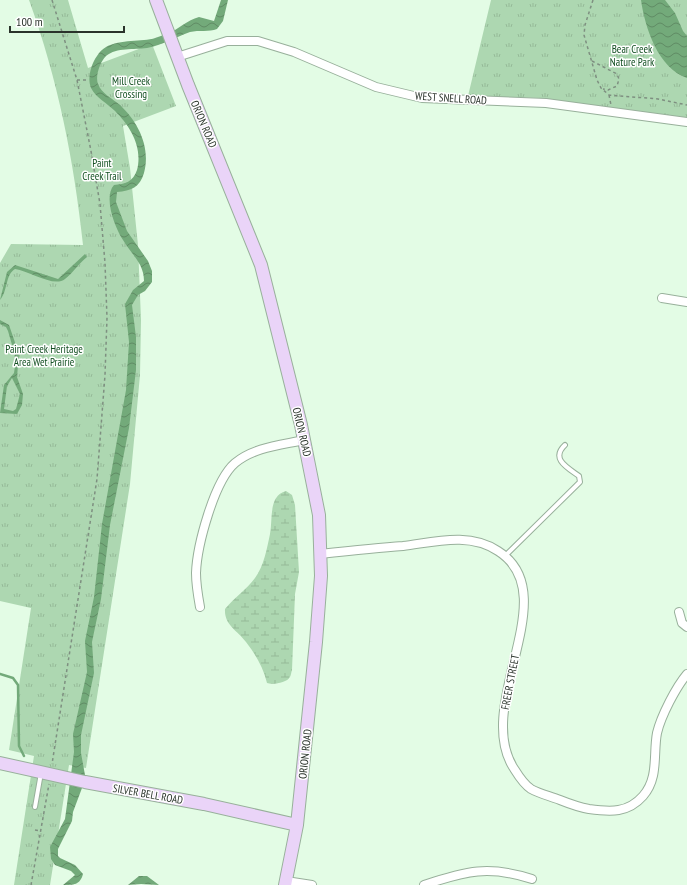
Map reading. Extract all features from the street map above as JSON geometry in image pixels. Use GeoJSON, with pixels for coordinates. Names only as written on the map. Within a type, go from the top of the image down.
{"type":"FeatureCollection","features":[{"type":"Feature","properties":{"kind":"street","name":"ORION ROAD"},"geometry":{"type":"LineString","coordinates":[[156,0],[261,265],[304,440],[319,515],[320,554],[316,642],[297,825],[285,883]]}},
{"type":"Feature","properties":{"kind":"street","name":"WEST SNELL ROAD"},"geometry":{"type":"LineString","coordinates":[[178,57],[227,41],[258,41],[294,52],[346,76],[396,93],[422,98],[546,103],[687,122]]}},
{"type":"Feature","properties":{"kind":"street"},"geometry":{"type":"LineString","coordinates":[[662,298],[687,302]]}},
{"type":"Feature","properties":{"kind":"street"},"geometry":{"type":"LineString","coordinates":[[200,607],[196,572],[201,545],[212,503],[226,473],[236,462],[248,455],[304,440]]}},
{"type":"Feature","properties":{"kind":"street","name":"FREER STREET"},"geometry":{"type":"LineString","coordinates":[[320,554],[448,539],[476,542],[499,551],[505,556],[520,576],[524,595],[525,613],[506,687],[502,731],[506,751],[511,764],[529,788],[576,807],[615,812],[634,804],[644,795],[651,785],[655,769],[657,732],[671,699],[679,684],[687,674]]}},
{"type":"Feature","properties":{"kind":"street"},"geometry":{"type":"LineString","coordinates":[[679,612],[682,623],[687,627]]}},
{"type":"Feature","properties":{"kind":"street","name":"SILVER BELL ROAD"},"geometry":{"type":"LineString","coordinates":[[0,764],[85,782],[204,804],[297,825]]}},
{"type":"Feature","properties":{"kind":"street"},"geometry":{"type":"LineString","coordinates":[[424,885],[470,872],[485,870],[512,872],[532,879]]}},
{"type":"Feature","properties":{"kind":"street"},"geometry":{"type":"LineString","coordinates":[[285,883],[312,885]]}},
{"type":"Feature","properties":{"kind":"lane"},"geometry":{"type":"LineString","coordinates":[[505,556],[580,482],[579,476],[559,459],[559,454],[565,445]]}},
{"type":"Feature","properties":{"kind":"lane"},"geometry":{"type":"LineString","coordinates":[[35,807],[46,774]]}},
{"type":"Feature","properties":{"kind":"path"},"geometry":{"type":"LineString","coordinates":[[31,885],[40,831],[46,774],[97,479],[105,375],[107,318],[105,263],[100,204],[77,80],[52,0]]}},
{"type":"Feature","properties":{"kind":"path"},"geometry":{"type":"LineString","coordinates":[[593,0],[585,25],[584,35],[597,80],[601,88],[609,95],[658,99],[687,105]]}},
{"type":"Feature","properties":{"kind":"path"},"geometry":{"type":"LineString","coordinates":[[592,61],[617,74],[619,79],[616,86],[608,90],[601,88]]}},
{"type":"Feature","properties":{"kind":"path"},"geometry":{"type":"LineString","coordinates":[[77,80],[88,80]]}},
{"type":"Feature","properties":{"kind":"path"},"geometry":{"type":"LineString","coordinates":[[609,95],[611,111]]}},
{"type":"Feature","properties":{"kind":"path"},"geometry":{"type":"LineString","coordinates":[[34,830],[40,831]]}},
{"type":"Feature","properties":{"kind":"green space"},"geometry":{"type":"Polygon","coordinates":[[[29,0],[68,0],[88,68],[152,44],[176,106],[123,126],[130,168],[138,245],[141,320],[140,375],[130,484],[86,768],[69,765],[50,885],[14,885],[34,756],[9,750],[31,608],[0,601],[0,263],[11,244],[83,245],[75,183],[64,121],[48,60],[29,0]]]}},
{"type":"Feature","properties":{"kind":"green space","name":"Bear Creek Nature Park"},"geometry":{"type":"Polygon","coordinates":[[[491,0],[687,0],[687,118],[540,98],[468,96],[491,0]]]}},
{"type":"Feature","properties":{"kind":"green space"},"geometry":{"type":"Polygon","coordinates":[[[286,491],[292,495],[295,505],[299,572],[295,594],[292,670],[290,677],[286,681],[276,684],[269,684],[267,683],[259,661],[229,623],[225,615],[225,609],[248,586],[258,573],[268,545],[274,503],[280,494],[286,491]]]}},
{"type":"Feature","properties":{"kind":"water"},"geometry":{"type":"Polygon","coordinates":[[[221,0],[228,0],[223,21],[217,29],[190,32],[153,47],[115,51],[106,56],[100,65],[98,73],[98,84],[104,93],[120,105],[132,119],[144,145],[146,163],[142,178],[137,185],[131,189],[117,192],[116,202],[127,231],[148,261],[152,271],[152,282],[145,291],[138,295],[132,305],[136,337],[136,370],[129,428],[110,525],[101,599],[92,642],[94,673],[81,735],[81,753],[85,775],[73,812],[72,821],[58,849],[58,856],[60,858],[75,865],[83,874],[82,878],[76,884],[63,885],[75,875],[71,871],[55,865],[51,859],[50,847],[65,819],[74,752],[73,734],[87,672],[85,641],[94,597],[102,524],[126,390],[129,342],[125,304],[133,290],[144,281],[142,269],[120,235],[111,212],[110,205],[111,190],[114,185],[128,182],[137,170],[137,145],[126,123],[112,108],[93,92],[89,80],[90,72],[97,56],[106,47],[112,44],[156,38],[167,34],[199,17],[214,21],[221,0]]]}},
{"type":"Feature","properties":{"kind":"water"},"geometry":{"type":"Polygon","coordinates":[[[641,0],[665,0],[675,13],[683,31],[687,36],[687,78],[668,66],[655,46],[646,23],[641,0]]]}},
{"type":"Feature","properties":{"kind":"water"},"geometry":{"type":"Polygon","coordinates":[[[85,254],[87,257],[68,277],[60,281],[55,282],[15,269],[8,279],[3,296],[0,300],[7,272],[15,265],[58,279],[85,254]]]}},
{"type":"Feature","properties":{"kind":"water"},"geometry":{"type":"Polygon","coordinates":[[[0,320],[9,325],[19,354],[17,377],[23,394],[22,405],[17,414],[0,413],[4,385],[14,373],[15,355],[8,331],[6,327],[0,324],[0,320]],[[12,378],[7,386],[4,409],[13,411],[16,409],[20,394],[12,378]]]}},
{"type":"Feature","properties":{"kind":"water"},"geometry":{"type":"Polygon","coordinates":[[[139,876],[147,876],[159,885],[128,885],[139,876]]]}},
{"type":"Feature","properties":{"kind":"waterway"},"geometry":{"type":"LineString","coordinates":[[0,674],[13,678],[18,685],[19,746],[24,756]]}},
{"type":"Feature","properties":{"kind":"park label","name":"Mill Creek Crossing"},"geometry":{"type":"Point","coordinates":[131,87]}},
{"type":"Feature","properties":{"kind":"park label","name":"Paint Creek Trail"},"geometry":{"type":"Point","coordinates":[102,169]}},
{"type":"Feature","properties":{"kind":"park label","name":"Paint Creek Heritage Area Wet Prairie"},"geometry":{"type":"Point","coordinates":[44,355]}}]}
